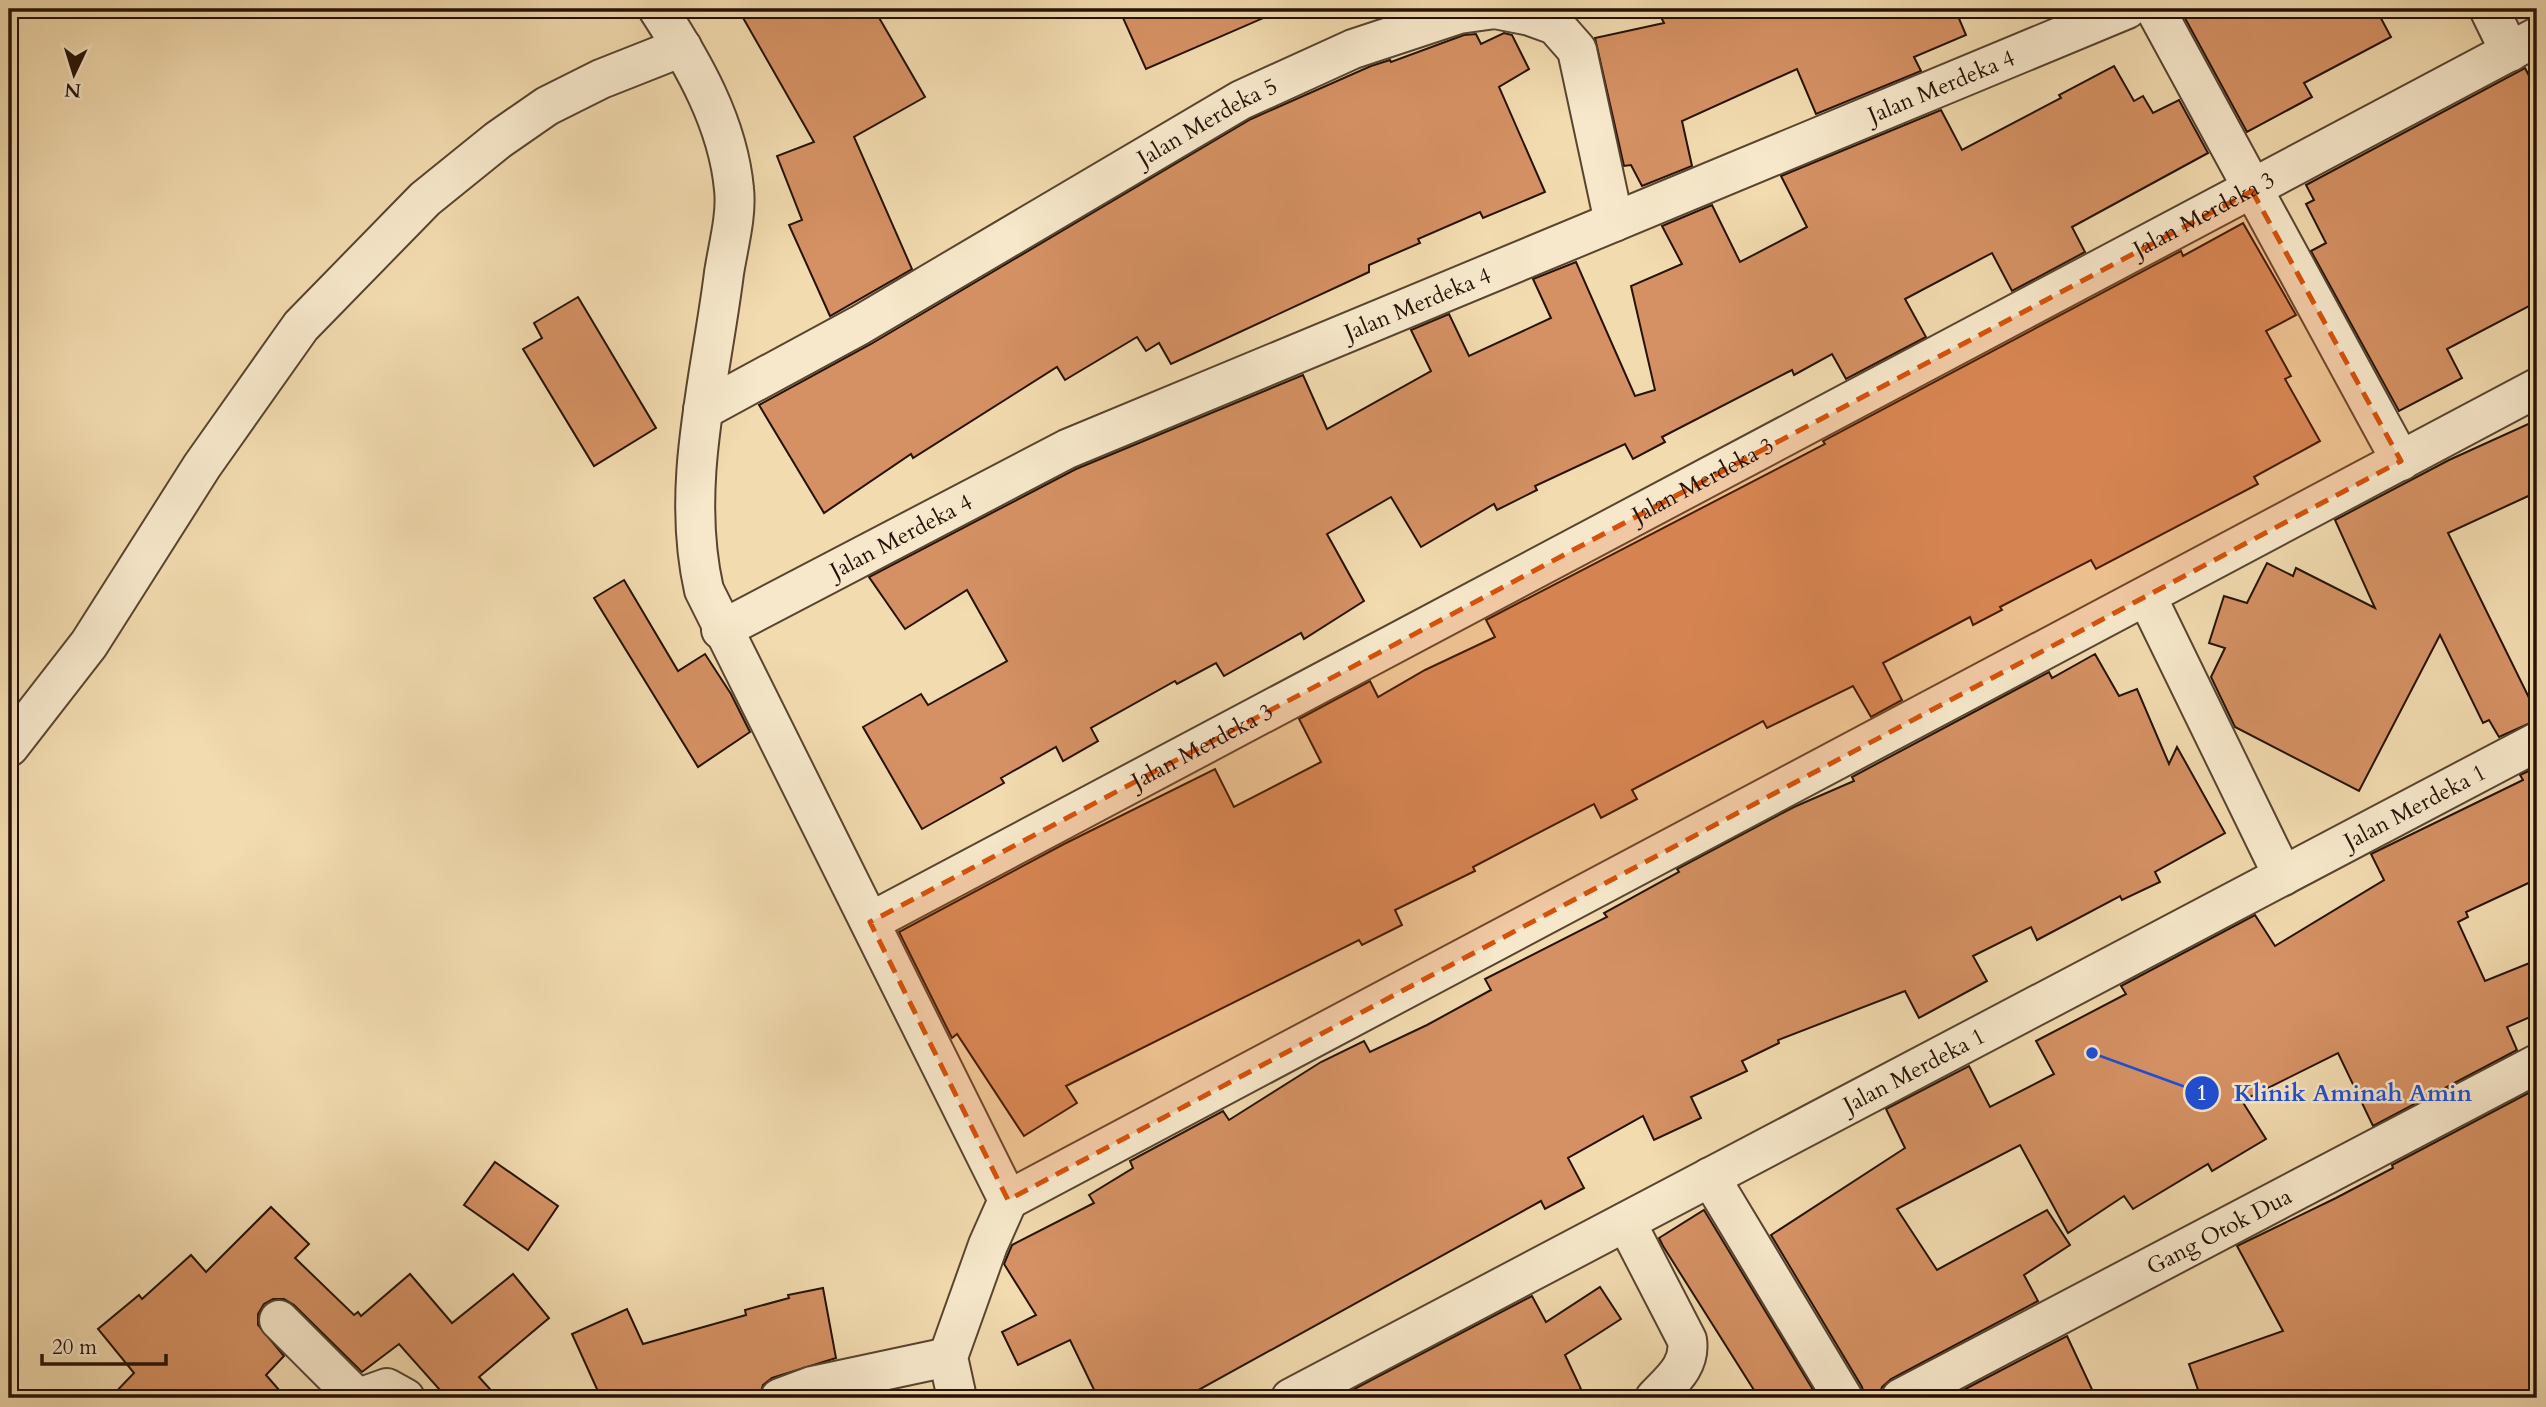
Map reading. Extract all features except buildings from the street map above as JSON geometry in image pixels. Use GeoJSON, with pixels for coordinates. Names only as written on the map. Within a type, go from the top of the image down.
{"type":"FeatureCollection","features":[{"type":"Feature","properties":{"kind":"street","name":"Jalan Merdeka 5"},"geometry":{"type":"LineString","coordinates":[[703,410],[860,325],[1241,100],[1353,50],[1459,14],[1495,9],[1530,16],[1555,25],[1577,50],[1614,222]]}},
{"type":"Feature","properties":{"kind":"street","name":"Jalan Merdeka 4"},"geometry":{"type":"LineString","coordinates":[[721,630],[1067,449],[2127,9]]}},
{"type":"Feature","properties":{"kind":"street"},"geometry":{"type":"LineString","coordinates":[[2155,9],[2400,461]]}},
{"type":"Feature","properties":{"kind":"street"},"geometry":{"type":"LineString","coordinates":[[2489,9],[2524,45]]}},
{"type":"Feature","properties":{"kind":"street"},"geometry":{"type":"LineString","coordinates":[[9,747],[89,644],[202,466],[301,326],[425,199],[498,140],[547,106],[601,79],[673,21],[719,124],[735,191],[695,473],[695,536],[704,590],[721,630],[1009,1200]]}},
{"type":"Feature","properties":{"kind":"street","name":"Jalan Merdeka 3"},"geometry":{"type":"LineString","coordinates":[[870,922],[2524,45]]}},
{"type":"Feature","properties":{"kind":"street"},"geometry":{"type":"LineString","coordinates":[[957,1398],[948,1357],[988,1245],[1009,1200],[2537,388]]}},
{"type":"Feature","properties":{"kind":"street"},"geometry":{"type":"LineString","coordinates":[[2147,597],[2283,876]]}},
{"type":"Feature","properties":{"kind":"street","name":"Jalan Merdeka 1"},"geometry":{"type":"LineString","coordinates":[[1291,1398],[2537,742]]}},
{"type":"Feature","properties":{"kind":"street","name":"Gang Otok Dua"},"geometry":{"type":"LineString","coordinates":[[1901,1398],[2537,1064]]}},
{"type":"Feature","properties":{"kind":"street"},"geometry":{"type":"LineString","coordinates":[[1710,1177],[1843,1398]]}},
{"type":"Feature","properties":{"kind":"street"},"geometry":{"type":"LineString","coordinates":[[1626,1222],[1687,1340],[1689,1351],[1682,1368],[1655,1398]]}},
{"type":"Feature","properties":{"kind":"street"},"geometry":{"type":"LineString","coordinates":[[279,1320],[358,1398],[387,1388],[404,1398]]}},
{"type":"Feature","properties":{"kind":"street"},"geometry":{"type":"LineString","coordinates":[[780,1398],[812,1386],[948,1357]]}},
{"type":"Feature","properties":{"kind":"highlighted area"},"geometry":{"type":"Polygon","coordinates":[[[2252,191],[2401,461],[1008,1200],[870,922],[2252,191]]]}},
{"type":"Feature","properties":{"kind":"place","name":"Klinik Aminah Amin"},"geometry":{"type":"Point","coordinates":[2092,1053]}}]}
